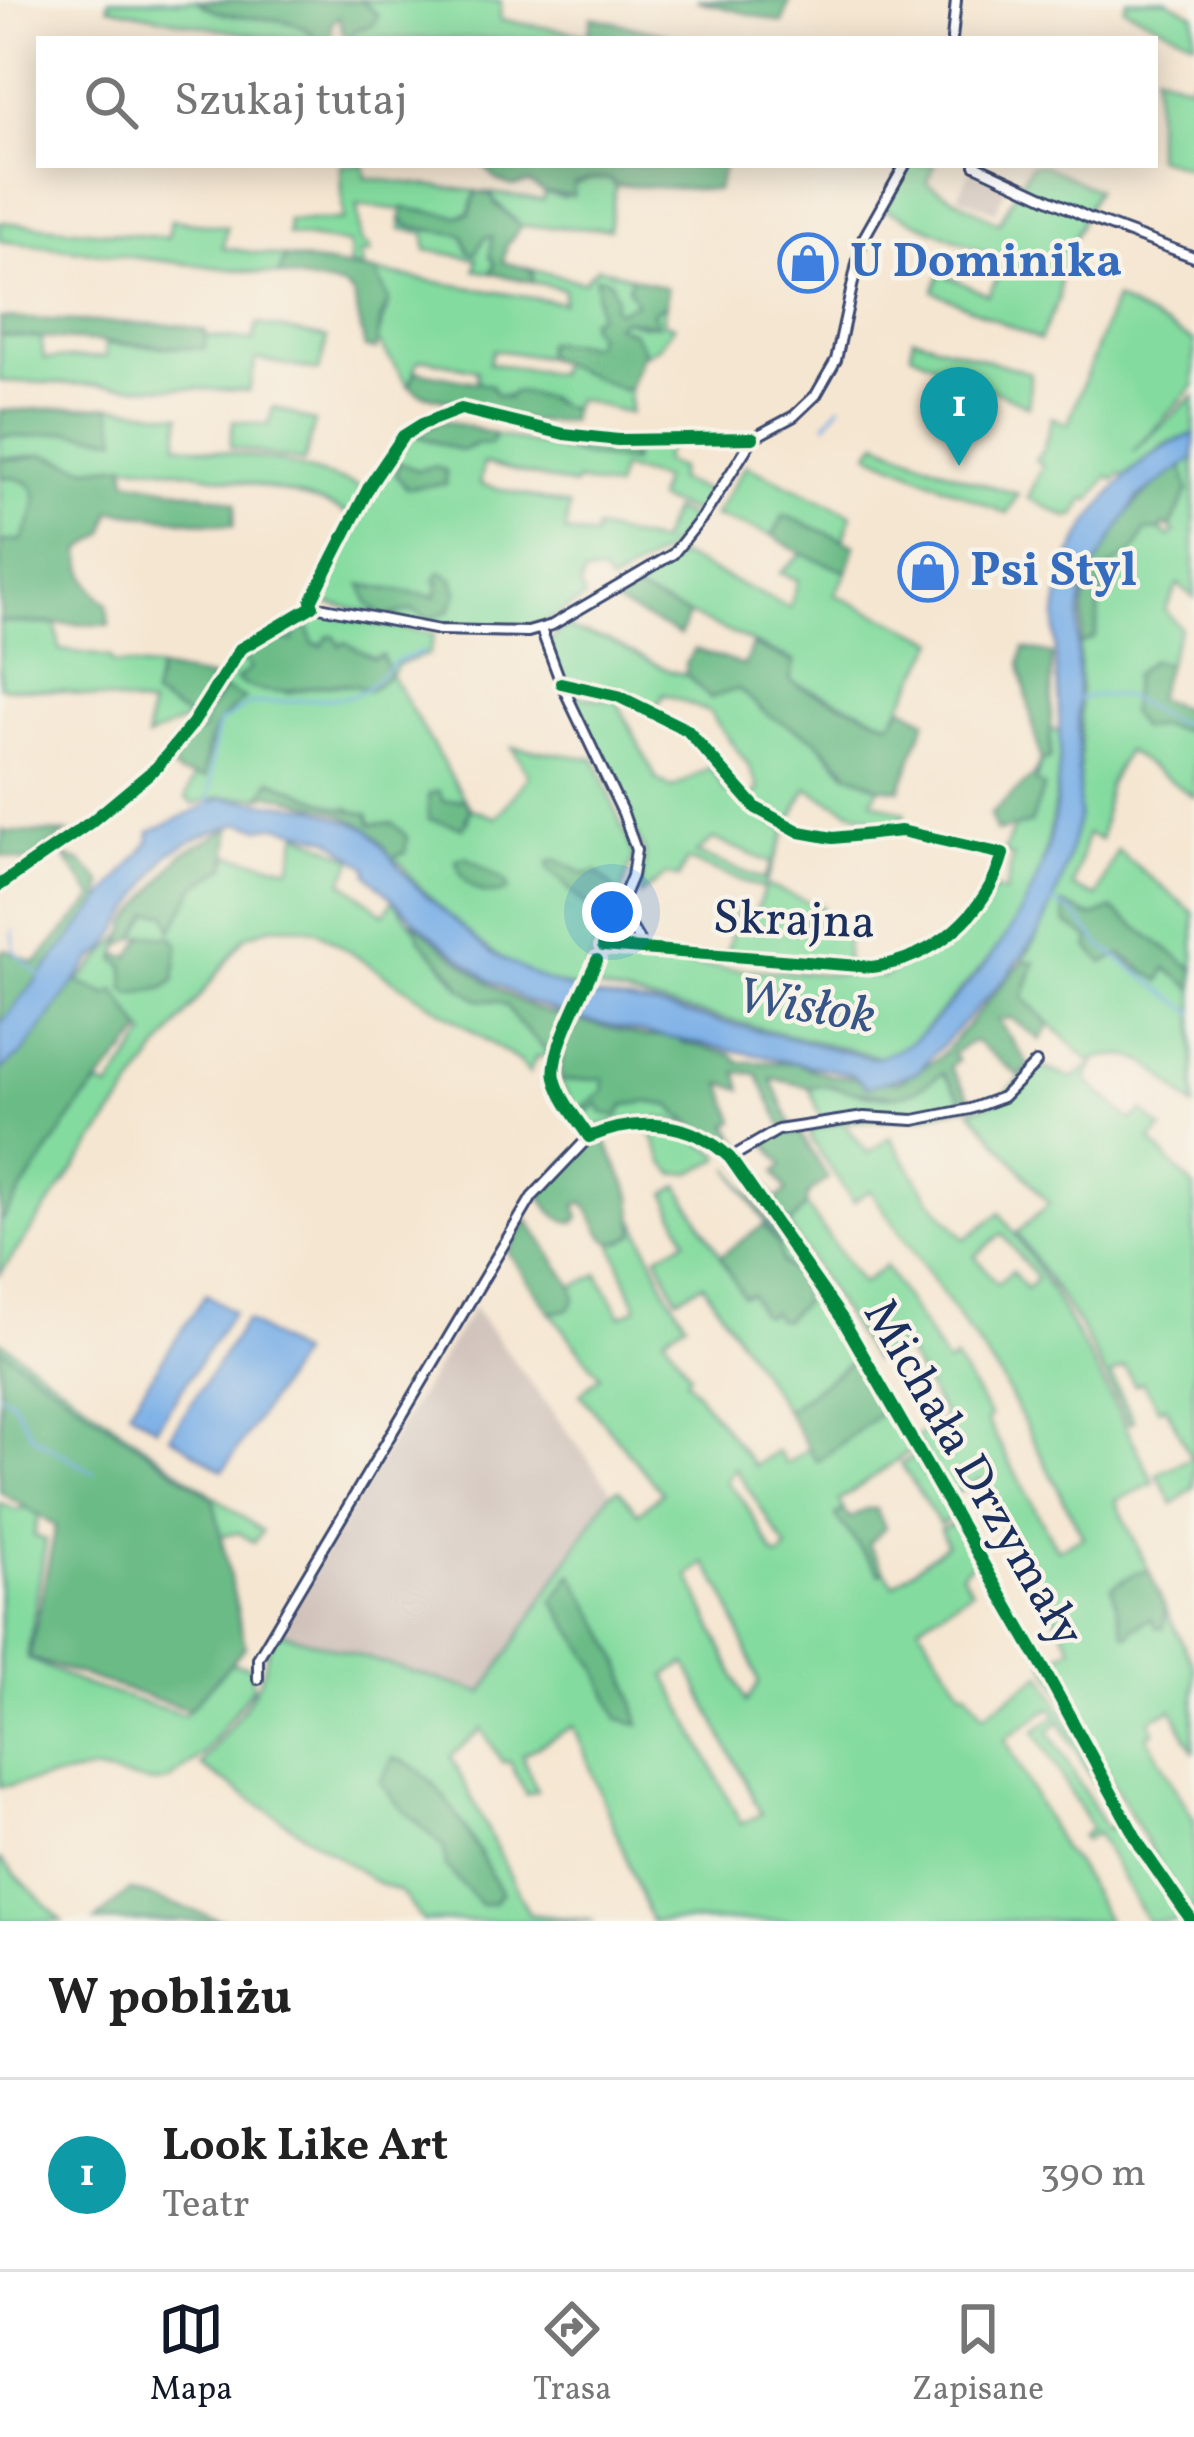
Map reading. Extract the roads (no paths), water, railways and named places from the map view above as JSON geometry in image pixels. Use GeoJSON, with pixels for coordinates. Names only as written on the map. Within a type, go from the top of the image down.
{"type":"FeatureCollection","features":[{"type":"Feature","properties":{"kind":"street"},"geometry":{"type":"LineString","coordinates":[[952,36],[956,0]]}},
{"type":"Feature","properties":{"kind":"street"},"geometry":{"type":"LineString","coordinates":[[313,606],[310,601],[370,485],[403,436],[422,424],[461,409],[564,434],[618,440],[753,438],[794,416],[816,395],[836,360],[862,242],[903,168]]}},
{"type":"Feature","properties":{"kind":"street"},"geometry":{"type":"LineString","coordinates":[[981,168],[1089,218],[1194,257]]}},
{"type":"Feature","properties":{"kind":"street"},"geometry":{"type":"LineString","coordinates":[[0,885],[92,822],[157,767],[193,723],[239,649],[313,606],[397,625],[457,632],[542,629],[673,554],[706,514],[753,438]]}},
{"type":"Feature","properties":{"kind":"street"},"geometry":{"type":"LineString","coordinates":[[542,629],[561,683],[635,845],[635,864],[597,959]]}},
{"type":"Feature","properties":{"kind":"street","name":"Skrajna"},"geometry":{"type":"LineString","coordinates":[[561,683],[617,696],[687,730],[757,808],[800,832],[833,838],[901,831],[1003,854],[982,904],[946,938],[892,964],[872,967],[603,946]]}},
{"type":"Feature","properties":{"kind":"street"},"geometry":{"type":"LineString","coordinates":[[620,907],[644,949]]}},
{"type":"Feature","properties":{"kind":"street"},"geometry":{"type":"LineString","coordinates":[[258,1679],[258,1658],[530,1201],[589,1137],[558,1088],[554,1067],[558,1053]]}},
{"type":"Feature","properties":{"kind":"street"},"geometry":{"type":"LineString","coordinates":[[730,1158],[778,1130],[864,1117],[914,1120],[970,1108],[1003,1097],[1036,1063]]}},
{"type":"Feature","properties":{"kind":"street","name":"Michała Drzymały"},"geometry":{"type":"LineString","coordinates":[[589,1137],[620,1126],[667,1125],[698,1135],[730,1158],[843,1320],[1141,1847],[1192,1921]]}},
{"type":"Feature","properties":{"kind":"water"},"geometry":{"type":"Polygon","coordinates":[[[1194,434],[1194,458],[1137,498],[1082,588],[1077,641],[1079,816],[1062,880],[1040,931],[1007,976],[917,1072],[868,1087],[852,1074],[582,1020],[526,1001],[487,978],[423,928],[368,875],[367,867],[330,839],[278,826],[240,823],[168,854],[106,949],[91,960],[23,1053],[0,1071],[0,1025],[149,842],[150,832],[222,798],[313,808],[368,829],[412,883],[493,954],[546,981],[592,996],[655,1006],[871,1058],[898,1050],[929,1027],[993,954],[1023,909],[1044,860],[1059,771],[1057,610],[1077,545],[1090,520],[1126,477],[1194,434]]]}},
{"type":"Feature","properties":{"kind":"water"},"geometry":{"type":"Polygon","coordinates":[[[206,1294],[233,1312],[156,1428],[129,1410],[206,1294]]]}},
{"type":"Feature","properties":{"kind":"water"},"geometry":{"type":"Polygon","coordinates":[[[246,1320],[299,1355],[223,1471],[170,1436],[246,1320]]]}},
{"type":"Feature","properties":{"kind":"waterway"},"geometry":{"type":"LineString","coordinates":[[826,424],[840,405]]}},
{"type":"Feature","properties":{"kind":"waterway"},"geometry":{"type":"LineString","coordinates":[[208,806],[219,723],[249,704],[349,697],[366,689],[396,661],[423,652]]}},
{"type":"Feature","properties":{"kind":"waterway"},"geometry":{"type":"LineString","coordinates":[[1078,699],[1100,695],[1131,699],[1164,718],[1194,725]]}},
{"type":"Feature","properties":{"kind":"waterway"},"geometry":{"type":"LineString","coordinates":[[1050,901],[1074,913],[1101,946],[1194,1013]]}},
{"type":"Feature","properties":{"kind":"waterway"},"geometry":{"type":"LineString","coordinates":[[13,931],[14,951],[41,977]]}},
{"type":"Feature","properties":{"kind":"waterway"},"geometry":{"type":"LineString","coordinates":[[0,1394],[12,1400],[32,1436],[94,1473]]}},
{"type":"Feature","properties":{"kind":"place","name":"U Dominika"},"geometry":{"type":"Point","coordinates":[808,263]}},
{"type":"Feature","properties":{"kind":"place","name":"Look Like Art"},"geometry":{"type":"Point","coordinates":[959,466]}},
{"type":"Feature","properties":{"kind":"place","name":"Psi Styl"},"geometry":{"type":"Point","coordinates":[928,572]}},
{"type":"Feature","properties":{"kind":"water label","name":"Wisłok"},"geometry":{"type":"Point","coordinates":[806,1008]}}]}
